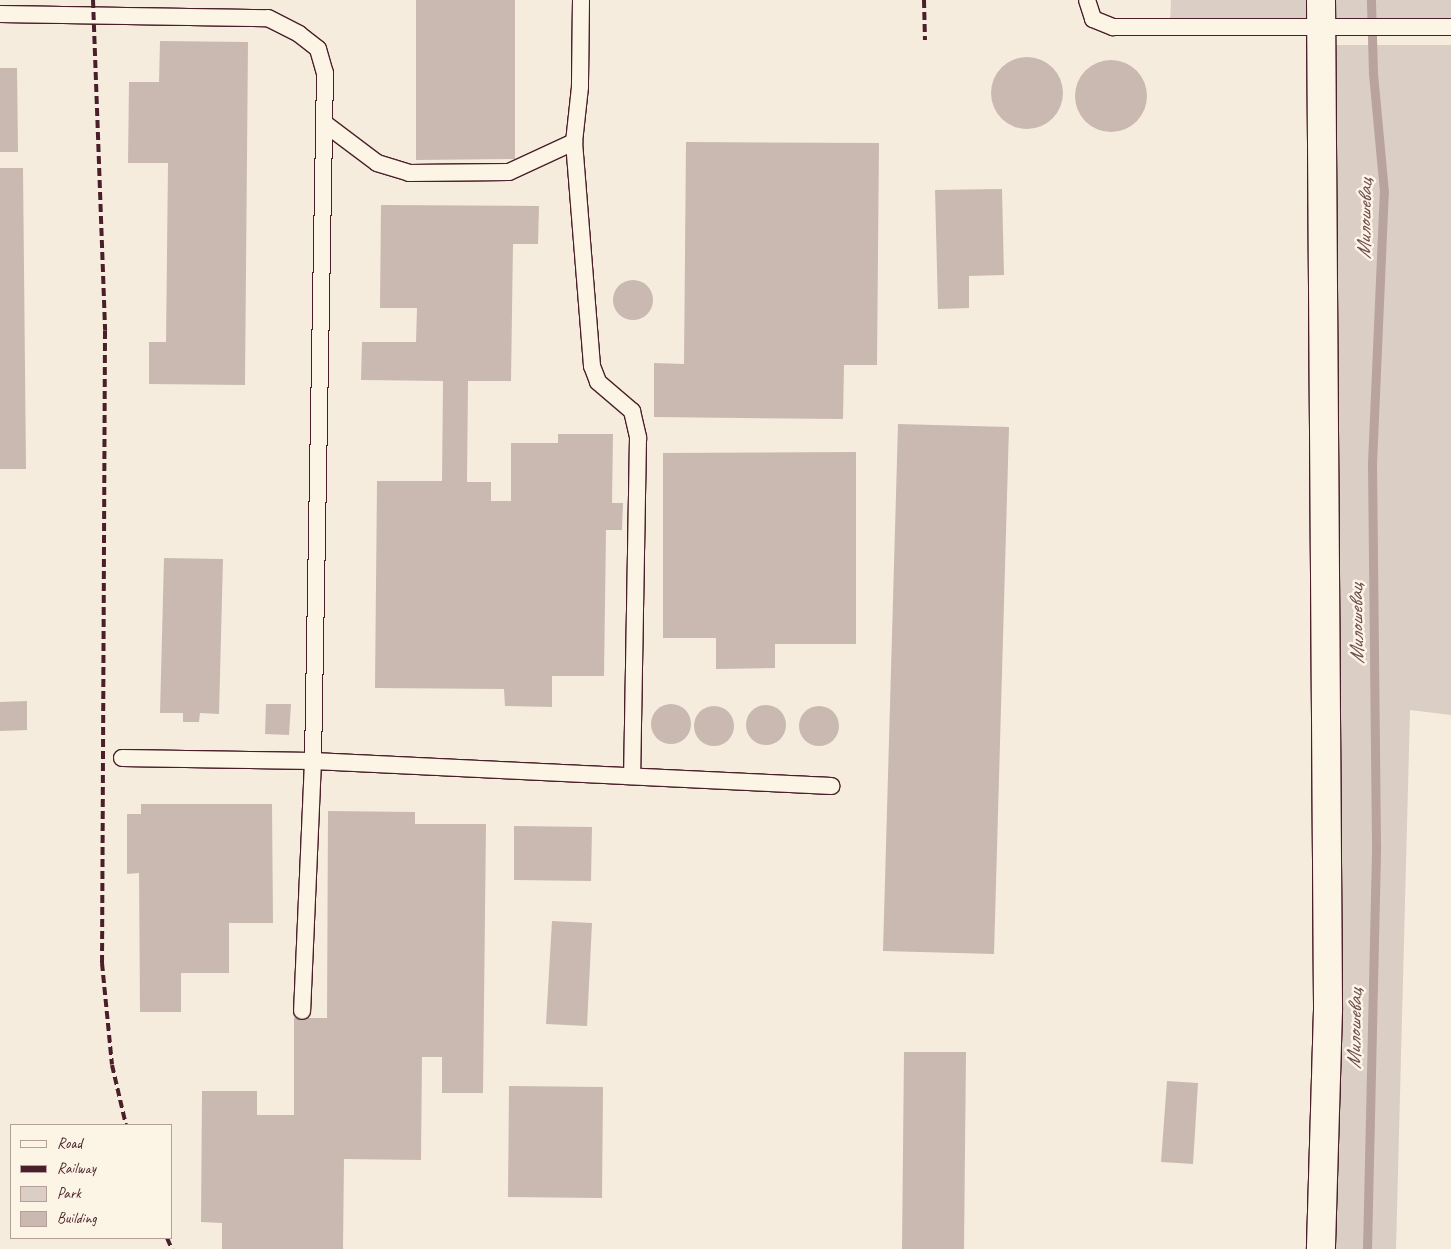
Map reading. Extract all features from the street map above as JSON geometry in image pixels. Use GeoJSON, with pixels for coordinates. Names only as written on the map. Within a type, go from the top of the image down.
{"type":"FeatureCollection","features":[{"type":"Feature","properties":{"kind":"street"},"geometry":{"type":"LineString","coordinates":[[1321,0],[1328,880],[1326,1106],[1321,1249]]}},
{"type":"Feature","properties":{"kind":"lane"},"geometry":{"type":"LineString","coordinates":[[581,0],[580,87],[574,142],[592,366],[598,382],[632,411],[638,438],[632,776]]}},
{"type":"Feature","properties":{"kind":"lane"},"geometry":{"type":"LineString","coordinates":[[1087,0],[1093,19],[1113,27],[1357,28],[1451,26]]}},
{"type":"Feature","properties":{"kind":"lane"},"geometry":{"type":"LineString","coordinates":[[0,14],[54,7],[268,18],[299,34],[318,49],[325,73],[313,761],[302,1011]]}},
{"type":"Feature","properties":{"kind":"lane"},"geometry":{"type":"LineString","coordinates":[[324,124],[377,163],[409,173],[509,172],[574,142]]}},
{"type":"Feature","properties":{"kind":"lane"},"geometry":{"type":"LineString","coordinates":[[122,758],[313,761],[832,786]]}},
{"type":"Feature","properties":{"kind":"green space"},"geometry":{"type":"Polygon","coordinates":[[[1171,0],[1451,0],[1451,25],[1170,25],[1171,0]]]}},
{"type":"Feature","properties":{"kind":"green space"},"geometry":{"type":"Polygon","coordinates":[[[1329,45],[1451,45],[1451,715],[1410,710],[1396,1249],[1327,1249],[1329,45]]]}},
{"type":"Feature","properties":{"kind":"building"},"geometry":{"type":"Polygon","coordinates":[[[416,0],[515,0],[515,159],[416,160],[416,0]]]}},
{"type":"Feature","properties":{"kind":"building"},"geometry":{"type":"Polygon","coordinates":[[[160,41],[248,42],[245,385],[149,384],[149,342],[166,342],[168,163],[128,163],[129,82],[159,82],[160,41]]]}},
{"type":"Feature","properties":{"kind":"building"},"geometry":{"type":"Polygon","coordinates":[[[1027,57],[1047,63],[1057,73],[1063,93],[1057,113],[1047,123],[1027,129],[1007,123],[997,113],[991,93],[997,73],[1007,63],[1027,57]]]}},
{"type":"Feature","properties":{"kind":"building"},"geometry":{"type":"Polygon","coordinates":[[[1111,60],[1131,66],[1141,76],[1147,96],[1141,116],[1131,126],[1111,132],[1091,126],[1081,116],[1075,96],[1081,76],[1091,66],[1111,60]]]}},
{"type":"Feature","properties":{"kind":"building"},"geometry":{"type":"Polygon","coordinates":[[[0,68],[17,68],[18,152],[0,152],[0,68]]]}},
{"type":"Feature","properties":{"kind":"building"},"geometry":{"type":"Polygon","coordinates":[[[686,142],[879,143],[877,365],[844,365],[843,419],[654,417],[654,363],[684,364],[686,142]]]}},
{"type":"Feature","properties":{"kind":"building"},"geometry":{"type":"Polygon","coordinates":[[[0,168],[23,168],[26,469],[0,469],[0,168]]]}},
{"type":"Feature","properties":{"kind":"building"},"geometry":{"type":"Polygon","coordinates":[[[1002,189],[1004,275],[969,276],[969,308],[938,309],[935,190],[1002,189]]]}},
{"type":"Feature","properties":{"kind":"building"},"geometry":{"type":"Polygon","coordinates":[[[381,205],[539,206],[538,244],[513,244],[511,381],[468,381],[467,482],[491,482],[491,501],[511,501],[511,443],[558,443],[558,434],[613,434],[612,503],[623,503],[622,530],[606,530],[604,676],[552,676],[552,707],[505,706],[504,689],[375,688],[377,481],[442,481],[443,381],[361,380],[362,342],[416,342],[417,308],[380,308],[381,205]]]}},
{"type":"Feature","properties":{"kind":"building"},"geometry":{"type":"Polygon","coordinates":[[[637,280],[644,283],[650,289],[653,300],[652,308],[644,317],[637,320],[629,320],[622,317],[614,308],[613,296],[616,289],[625,281],[637,280]]]}},
{"type":"Feature","properties":{"kind":"building"},"geometry":{"type":"Polygon","coordinates":[[[898,424],[1009,427],[994,954],[883,951],[898,424]]]}},
{"type":"Feature","properties":{"kind":"building"},"geometry":{"type":"Polygon","coordinates":[[[856,452],[856,644],[775,644],[775,668],[716,669],[716,638],[663,638],[663,453],[856,452]]]}},
{"type":"Feature","properties":{"kind":"building"},"geometry":{"type":"Polygon","coordinates":[[[164,558],[223,559],[219,714],[200,713],[199,722],[183,722],[183,713],[160,713],[164,558]]]}},
{"type":"Feature","properties":{"kind":"building"},"geometry":{"type":"Polygon","coordinates":[[[27,701],[27,730],[0,731],[0,702],[27,701]]]}},
{"type":"Feature","properties":{"kind":"building"},"geometry":{"type":"Polygon","coordinates":[[[266,704],[291,704],[289,735],[265,734],[266,704]]]}},
{"type":"Feature","properties":{"kind":"building"},"geometry":{"type":"Polygon","coordinates":[[[667,704],[675,704],[682,707],[688,713],[691,724],[688,735],[682,741],[675,744],[667,744],[660,741],[654,735],[651,728],[651,720],[654,713],[660,707],[667,704]]]}},
{"type":"Feature","properties":{"kind":"building"},"geometry":{"type":"Polygon","coordinates":[[[762,705],[770,705],[777,708],[783,714],[786,725],[783,736],[777,742],[770,745],[762,745],[755,742],[749,736],[746,729],[746,721],[749,714],[755,708],[762,705]]]}},
{"type":"Feature","properties":{"kind":"building"},"geometry":{"type":"Polygon","coordinates":[[[710,706],[718,706],[725,709],[731,715],[734,726],[731,737],[725,743],[718,746],[710,746],[703,743],[697,737],[694,730],[694,722],[697,715],[703,709],[710,706]]]}},
{"type":"Feature","properties":{"kind":"building"},"geometry":{"type":"Polygon","coordinates":[[[815,706],[823,706],[830,709],[836,715],[839,726],[836,737],[830,743],[823,746],[815,746],[808,743],[802,737],[799,730],[799,722],[802,715],[808,709],[815,706]]]}},
{"type":"Feature","properties":{"kind":"building"},"geometry":{"type":"Polygon","coordinates":[[[141,804],[272,804],[273,923],[229,923],[229,973],[181,973],[181,1012],[140,1012],[139,873],[127,874],[127,814],[141,814],[141,804]]]}},
{"type":"Feature","properties":{"kind":"building"},"geometry":{"type":"Polygon","coordinates":[[[328,811],[415,812],[415,824],[486,824],[483,1093],[442,1093],[442,1057],[422,1057],[421,1160],[344,1159],[343,1249],[222,1249],[222,1223],[201,1222],[202,1091],[257,1091],[257,1115],[294,1115],[294,1018],[327,1018],[328,811]]]}},
{"type":"Feature","properties":{"kind":"building"},"geometry":{"type":"Polygon","coordinates":[[[514,826],[592,827],[591,881],[514,880],[514,826]]]}},
{"type":"Feature","properties":{"kind":"building"},"geometry":{"type":"Polygon","coordinates":[[[552,921],[592,923],[587,1026],[546,1024],[552,921]]]}},
{"type":"Feature","properties":{"kind":"building"},"geometry":{"type":"Polygon","coordinates":[[[904,1052],[966,1052],[964,1249],[902,1249],[904,1052]]]}},
{"type":"Feature","properties":{"kind":"building"},"geometry":{"type":"Polygon","coordinates":[[[1167,1081],[1198,1083],[1193,1164],[1161,1162],[1167,1081]]]}},
{"type":"Feature","properties":{"kind":"building"},"geometry":{"type":"Polygon","coordinates":[[[509,1086],[603,1087],[602,1198],[508,1197],[509,1086]]]}},
{"type":"Feature","properties":{"kind":"waterway","name":"Милошевац"},"geometry":{"type":"LineString","coordinates":[[1367,1249],[1376,845],[1372,463],[1384,192],[1373,73],[1371,0]]}},
{"type":"Feature","properties":{"kind":"railway"},"geometry":{"type":"LineString","coordinates":[[93,0],[105,331],[102,963],[112,1065],[126,1124]]}},
{"type":"Feature","properties":{"kind":"railway"},"geometry":{"type":"LineString","coordinates":[[924,0],[925,40]]}},
{"type":"Feature","properties":{"kind":"railway"},"geometry":{"type":"LineString","coordinates":[[167,1239],[172,1249]]}}]}
